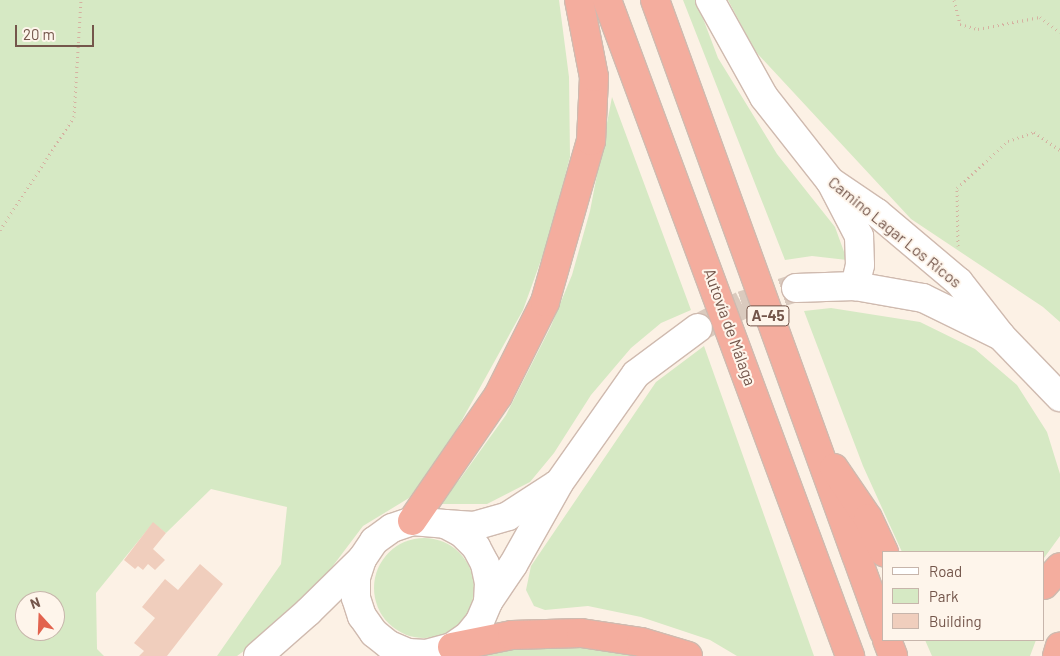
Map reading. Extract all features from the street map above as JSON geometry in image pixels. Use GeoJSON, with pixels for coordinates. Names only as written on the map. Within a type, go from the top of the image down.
{"type":"FeatureCollection","features":[{"type":"Feature","properties":{"kind":"highway"},"geometry":{"type":"LineString","coordinates":[[412,521],[498,396],[545,302],[592,141],[594,77],[579,0]]}},
{"type":"Feature","properties":{"kind":"highway","name":"Autovía de Málaga"},"geometry":{"type":"LineString","coordinates":[[606,0],[850,656]]}},
{"type":"Feature","properties":{"kind":"highway","name":"A-45"},"geometry":{"type":"LineString","coordinates":[[655,0],[810,433],[882,627]]}},
{"type":"Feature","properties":{"kind":"highway"},"geometry":{"type":"LineString","coordinates":[[810,433],[868,518],[884,551]]}},
{"type":"Feature","properties":{"kind":"highway"},"geometry":{"type":"LineString","coordinates":[[1045,584],[1060,567]]}},
{"type":"Feature","properties":{"kind":"highway"},"geometry":{"type":"LineString","coordinates":[[452,647],[512,634],[581,633],[641,642],[688,656]]}},
{"type":"Feature","properties":{"kind":"highway"},"geometry":{"type":"LineString","coordinates":[[887,641],[893,656]]}},
{"type":"Feature","properties":{"kind":"highway"},"geometry":{"type":"LineString","coordinates":[[1057,656],[1060,646]]}},
{"type":"Feature","properties":{"kind":"street","name":"Camino Lagar Los Ricos"},"geometry":{"type":"LineString","coordinates":[[710,0],[764,97],[830,181],[877,213],[959,282],[1001,336]]}},
{"type":"Feature","properties":{"kind":"street"},"geometry":{"type":"LineString","coordinates":[[830,181],[858,236],[860,264],[855,286]]}},
{"type":"Feature","properties":{"kind":"street"},"geometry":{"type":"LineString","coordinates":[[796,288],[855,286],[923,298],[1001,336],[1057,390]]}},
{"type":"Feature","properties":{"kind":"street"},"geometry":{"type":"LineString","coordinates":[[362,559],[356,578],[356,598],[362,616],[374,633],[389,645],[414,655],[452,647],[468,636],[480,620],[488,602],[513,565],[559,483],[636,374],[698,328]]}},
{"type":"Feature","properties":{"kind":"street"},"geometry":{"type":"LineString","coordinates":[[258,656],[362,559],[374,541],[392,528],[412,521],[474,526],[508,516],[559,483]]}},
{"type":"Feature","properties":{"kind":"street"},"geometry":{"type":"LineString","coordinates":[[445,524],[462,533],[476,547],[485,564],[489,583],[488,602]]}},
{"type":"Feature","properties":{"kind":"path"},"geometry":{"type":"LineString","coordinates":[[0,230],[74,117],[80,0]]}},
{"type":"Feature","properties":{"kind":"path"},"geometry":{"type":"LineString","coordinates":[[954,0],[960,24],[978,29],[1040,17],[1060,32]]}},
{"type":"Feature","properties":{"kind":"path"},"geometry":{"type":"LineString","coordinates":[[959,282],[957,188],[1008,141],[1034,132],[1060,150]]}},
{"type":"Feature","properties":{"kind":"green space"},"geometry":{"type":"Polygon","coordinates":[[[0,0],[559,0],[569,77],[570,157],[549,238],[523,310],[447,447],[409,498],[363,526],[326,575],[271,631],[237,656],[217,656],[281,564],[287,507],[211,489],[166,533],[153,523],[96,593],[97,649],[104,656],[0,656],[0,0]]]}},
{"type":"Feature","properties":{"kind":"green space"},"geometry":{"type":"Polygon","coordinates":[[[683,0],[696,0],[718,58],[777,154],[835,227],[847,260],[812,256],[785,260],[683,0]]]}},
{"type":"Feature","properties":{"kind":"green space"},"geometry":{"type":"Polygon","coordinates":[[[728,0],[1060,0],[1060,322],[1043,307],[911,219],[755,51],[728,0]]]}},
{"type":"Feature","properties":{"kind":"green space"},"geometry":{"type":"Polygon","coordinates":[[[612,97],[691,310],[661,323],[631,348],[591,395],[554,453],[530,482],[487,504],[438,504],[460,479],[506,415],[551,326],[572,275],[590,211],[612,97]]]}},
{"type":"Feature","properties":{"kind":"green space"},"geometry":{"type":"Polygon","coordinates":[[[831,308],[920,322],[975,349],[1017,385],[1047,432],[1060,474],[1060,536],[1045,557],[1045,551],[902,551],[863,466],[804,311],[831,308]]]}},
{"type":"Feature","properties":{"kind":"green space"},"geometry":{"type":"Polygon","coordinates":[[[704,346],[814,656],[737,656],[710,640],[641,617],[588,606],[545,610],[534,606],[526,590],[531,566],[656,382],[704,346]]]}},
{"type":"Feature","properties":{"kind":"green space"},"geometry":{"type":"Polygon","coordinates":[[[424,538],[434,539],[452,546],[466,560],[473,578],[473,598],[466,616],[452,630],[434,637],[424,638],[414,637],[396,630],[382,616],[375,598],[374,588],[375,578],[382,560],[396,546],[414,539],[424,538]]]}},
{"type":"Feature","properties":{"kind":"green space"},"geometry":{"type":"Polygon","coordinates":[[[925,641],[1036,641],[1030,656],[932,656],[925,641]]]}},
{"type":"Feature","properties":{"kind":"green space"},"geometry":{"type":"Polygon","coordinates":[[[559,645],[612,650],[634,656],[470,656],[485,649],[559,645]]]}},
{"type":"Feature","properties":{"kind":"building"},"geometry":{"type":"Polygon","coordinates":[[[153,522],[166,533],[153,549],[165,560],[155,570],[148,564],[143,570],[138,566],[135,569],[124,560],[153,522]]]}},
{"type":"Feature","properties":{"kind":"building"},"geometry":{"type":"Polygon","coordinates":[[[200,564],[223,584],[167,656],[139,656],[144,651],[134,643],[155,618],[142,607],[165,579],[178,590],[200,564]]]}},
{"type":"Feature","properties":{"kind":"tunnel"},"geometry":{"type":"LineString","coordinates":[[698,328],[742,305],[796,288]]}}]}
